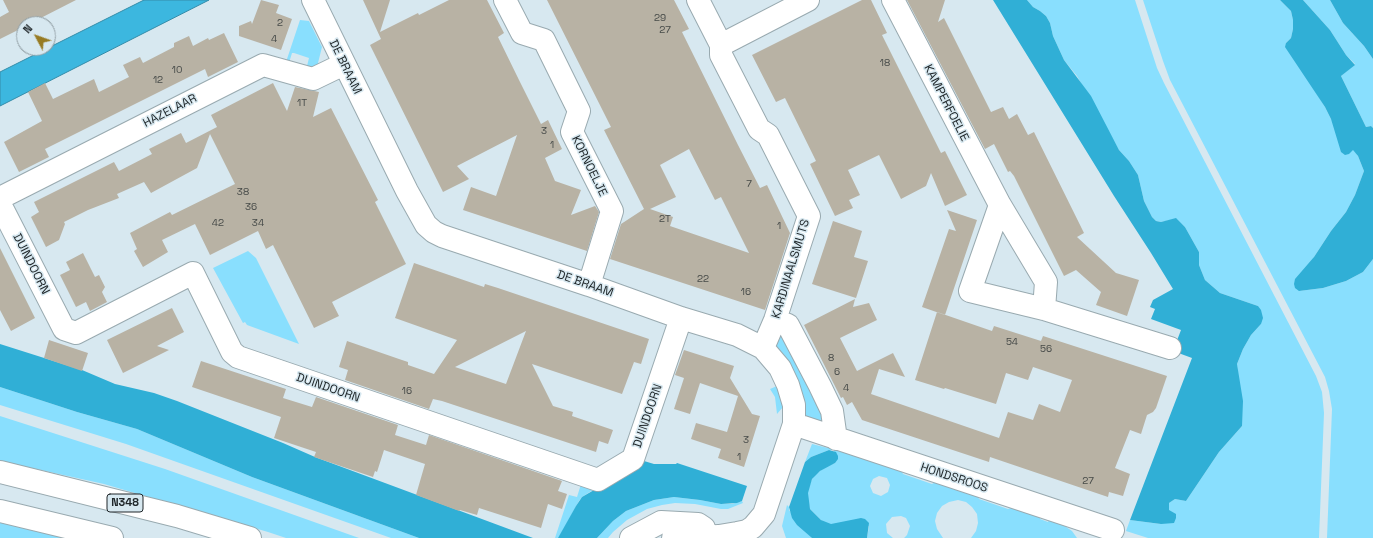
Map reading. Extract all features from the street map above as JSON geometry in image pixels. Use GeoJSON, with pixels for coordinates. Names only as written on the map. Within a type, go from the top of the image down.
{"type":"FeatureCollection","features":[{"type":"Feature","properties":{"kind":"street","name":"DE BRAAM"},"geometry":{"type":"LineString","coordinates":[[313,0],[407,191],[426,225],[434,232],[681,318],[737,335],[763,348],[780,368],[788,385],[794,405],[794,424],[764,514],[753,527],[747,531],[737,534],[672,538]]}},
{"type":"Feature","properties":{"kind":"street","name":"KORNOELJE"},"geometry":{"type":"LineString","coordinates":[[505,0],[522,33],[544,40],[579,111],[572,132],[612,211],[589,285]]}},
{"type":"Feature","properties":{"kind":"street","name":"KARDINAALSMUTS"},"geometry":{"type":"LineString","coordinates":[[698,0],[720,45],[721,55],[759,129],[768,136],[809,216],[775,320],[763,348]]}},
{"type":"Feature","properties":{"kind":"street"},"geometry":{"type":"LineString","coordinates":[[720,45],[808,0]]}},
{"type":"Feature","properties":{"kind":"street","name":"KAMPERFOELIE"},"geometry":{"type":"LineString","coordinates":[[893,0],[1000,206],[1046,282],[1044,309]]}},
{"type":"Feature","properties":{"kind":"street","name":"HAZELAAR"},"geometry":{"type":"LineString","coordinates":[[0,198],[263,64],[313,80],[344,64]]}},
{"type":"Feature","properties":{"kind":"street","name":"DUINDOORN"},"geometry":{"type":"LineString","coordinates":[[0,204],[64,329],[76,333],[194,273],[232,352],[238,357],[598,480],[633,459],[681,318]]}},
{"type":"Feature","properties":{"kind":"street"},"geometry":{"type":"LineString","coordinates":[[1000,206],[970,290],[1044,309],[1170,348]]}},
{"type":"Feature","properties":{"kind":"street"},"geometry":{"type":"LineString","coordinates":[[775,320],[788,325],[820,386],[832,411],[836,439]]}},
{"type":"Feature","properties":{"kind":"street","name":"HONDSROOS"},"geometry":{"type":"LineString","coordinates":[[794,424],[1113,530]]}},
{"type":"Feature","properties":{"kind":"street","name":"N348"},"geometry":{"type":"LineString","coordinates":[[0,472],[177,516],[250,538]]}},
{"type":"Feature","properties":{"kind":"street"},"geometry":{"type":"LineString","coordinates":[[0,511],[112,538]]}},
{"type":"Feature","properties":{"kind":"street"},"geometry":{"type":"LineString","coordinates":[[631,538],[661,522],[698,524],[719,536]]}},
{"type":"Feature","properties":{"kind":"shaded area"},"geometry":{"type":"Polygon","coordinates":[[[144,0],[209,0],[0,106],[0,72],[32,56],[56,56],[56,44],[144,0]]]}},
{"type":"Feature","properties":{"kind":"shaded area"},"geometry":{"type":"Polygon","coordinates":[[[993,0],[1027,0],[1033,7],[1046,16],[1064,60],[1091,96],[1119,150],[1129,161],[1138,175],[1144,201],[1152,217],[1156,221],[1161,222],[1176,218],[1185,227],[1199,252],[1199,265],[1205,280],[1220,293],[1258,306],[1261,310],[1263,318],[1261,324],[1251,335],[1237,364],[1243,401],[1242,426],[1219,452],[1186,501],[1175,499],[1169,503],[1169,510],[1176,514],[1174,523],[1161,524],[1130,520],[1192,358],[1173,351],[1181,330],[1151,319],[1155,309],[1150,307],[1153,300],[1173,289],[993,0]]]}},
{"type":"Feature","properties":{"kind":"shaded area"},"geometry":{"type":"Polygon","coordinates":[[[1027,0],[1135,0],[1157,68],[1164,83],[1316,376],[1322,392],[1324,413],[1319,538],[1148,538],[1126,531],[1130,520],[1161,524],[1169,510],[1169,503],[1175,499],[1186,501],[1219,452],[1242,426],[1237,364],[1251,335],[1261,324],[1258,306],[1220,293],[1205,280],[1199,265],[1199,252],[1185,227],[1176,219],[1161,222],[1156,221],[1152,217],[1144,201],[1138,175],[1129,161],[1119,150],[1077,76],[1064,60],[1046,16],[1033,7],[1027,0]]]}},
{"type":"Feature","properties":{"kind":"shaded area"},"geometry":{"type":"Polygon","coordinates":[[[1143,0],[1280,0],[1291,11],[1293,20],[1291,38],[1286,43],[1331,119],[1358,156],[1364,171],[1355,195],[1346,212],[1331,231],[1314,257],[1299,291],[1323,288],[1346,281],[1363,272],[1373,259],[1373,538],[1327,538],[1332,409],[1325,377],[1170,80],[1143,0]]]}},
{"type":"Feature","properties":{"kind":"shaded area"},"geometry":{"type":"Polygon","coordinates":[[[1280,0],[1303,0],[1330,30],[1346,55],[1355,65],[1341,76],[1366,127],[1371,126],[1373,128],[1373,259],[1363,272],[1346,281],[1323,288],[1299,291],[1295,288],[1295,279],[1314,257],[1331,231],[1346,212],[1355,195],[1364,171],[1358,156],[1353,150],[1349,154],[1345,155],[1341,152],[1331,119],[1325,107],[1285,47],[1286,43],[1291,38],[1293,20],[1291,11],[1280,0]]]}},
{"type":"Feature","properties":{"kind":"shaded area"},"geometry":{"type":"Polygon","coordinates":[[[1303,0],[1330,0],[1343,23],[1364,46],[1373,59],[1373,128],[1371,126],[1366,127],[1341,76],[1355,64],[1346,55],[1330,30],[1303,0]]]}},
{"type":"Feature","properties":{"kind":"shaded area"},"geometry":{"type":"Polygon","coordinates":[[[1330,0],[1373,0],[1373,59],[1364,46],[1343,23],[1330,0]]]}},
{"type":"Feature","properties":{"kind":"shaded area"},"geometry":{"type":"Polygon","coordinates":[[[300,20],[309,21],[322,47],[318,63],[323,69],[306,70],[309,58],[294,53],[292,53],[288,66],[285,65],[300,20]]]}},
{"type":"Feature","properties":{"kind":"shaded area"},"geometry":{"type":"Polygon","coordinates":[[[248,251],[256,258],[299,344],[247,325],[245,322],[243,323],[213,268],[248,251]]]}},
{"type":"Feature","properties":{"kind":"shaded area"},"geometry":{"type":"Polygon","coordinates":[[[780,329],[818,408],[824,412],[824,423],[819,426],[802,415],[776,346],[776,339],[780,329]]]}},
{"type":"Feature","properties":{"kind":"shaded area"},"geometry":{"type":"Polygon","coordinates":[[[0,344],[82,370],[115,384],[154,393],[177,401],[315,457],[533,538],[419,538],[252,477],[137,429],[77,412],[0,387],[0,344]]]}},
{"type":"Feature","properties":{"kind":"shaded area"},"geometry":{"type":"Polygon","coordinates":[[[777,386],[783,407],[777,414],[775,397],[770,389],[777,386]]]}},
{"type":"Feature","properties":{"kind":"shaded area"},"geometry":{"type":"Polygon","coordinates":[[[0,387],[77,412],[137,429],[252,477],[419,538],[391,538],[126,444],[0,405],[0,387]]]}},
{"type":"Feature","properties":{"kind":"shaded area"},"geometry":{"type":"Polygon","coordinates":[[[0,416],[165,469],[359,538],[286,538],[104,484],[0,461],[0,416]]]}},
{"type":"Feature","properties":{"kind":"shaded area"},"geometry":{"type":"Polygon","coordinates":[[[830,443],[899,466],[903,474],[932,484],[939,480],[976,492],[979,499],[1008,509],[1016,506],[1041,514],[1040,519],[1048,522],[1050,517],[1053,518],[1072,531],[1077,538],[971,538],[976,531],[978,523],[977,514],[966,502],[958,500],[949,502],[942,506],[937,513],[935,521],[937,529],[943,538],[904,538],[907,535],[910,526],[906,518],[901,516],[892,517],[886,524],[887,533],[893,538],[867,538],[869,526],[827,524],[810,509],[808,489],[815,475],[825,467],[835,463],[834,450],[829,450],[811,457],[805,462],[812,444],[828,448],[830,443]],[[879,476],[873,479],[870,486],[873,493],[881,496],[888,492],[890,485],[887,478],[879,476]]]}},
{"type":"Feature","properties":{"kind":"shaded area"},"geometry":{"type":"Polygon","coordinates":[[[829,450],[836,452],[838,459],[835,463],[820,471],[812,479],[808,493],[810,509],[821,520],[831,524],[861,518],[865,519],[869,523],[867,538],[812,538],[797,525],[792,518],[789,507],[805,462],[811,457],[829,450]]]}},
{"type":"Feature","properties":{"kind":"shaded area"},"geometry":{"type":"Polygon","coordinates":[[[644,461],[654,464],[677,463],[747,486],[742,501],[737,503],[721,504],[674,497],[654,500],[626,511],[613,521],[597,538],[558,538],[582,497],[644,461]]]}},
{"type":"Feature","properties":{"kind":"shaded area"},"geometry":{"type":"Polygon","coordinates":[[[582,481],[599,486],[582,497],[560,536],[555,538],[569,495],[577,497],[582,481]]]}},
{"type":"Feature","properties":{"kind":"shaded area"},"geometry":{"type":"Polygon","coordinates":[[[674,497],[721,504],[732,504],[742,501],[743,503],[728,509],[695,504],[675,503],[662,505],[647,509],[627,520],[608,538],[597,538],[613,521],[626,511],[654,500],[674,497]]]}},
{"type":"Feature","properties":{"kind":"shaded area"},"geometry":{"type":"Polygon","coordinates":[[[787,505],[789,510],[812,538],[786,538],[782,526],[787,505]]]}},
{"type":"Feature","properties":{"kind":"shaded area"},"geometry":{"type":"Polygon","coordinates":[[[0,522],[68,537],[70,538],[0,538],[0,522]]]}},
{"type":"Feature","properties":{"kind":"building"},"geometry":{"type":"Polygon","coordinates":[[[3,0],[76,0],[45,16],[16,16],[16,31],[0,39],[0,17],[9,12],[3,0]]]}},
{"type":"Feature","properties":{"kind":"building"},"geometry":{"type":"Polygon","coordinates":[[[261,0],[279,5],[276,13],[292,19],[281,50],[239,36],[239,26],[251,21],[252,24],[261,0]]]}},
{"type":"Feature","properties":{"kind":"building"},"geometry":{"type":"Polygon","coordinates":[[[363,0],[390,0],[380,32],[418,13],[419,15],[449,0],[487,0],[504,33],[498,37],[541,124],[548,120],[562,149],[545,158],[555,181],[581,190],[571,215],[595,206],[599,212],[587,251],[463,210],[471,187],[496,196],[517,135],[457,166],[469,179],[443,192],[370,45],[381,39],[363,0]]]}},
{"type":"Feature","properties":{"kind":"building"},"geometry":{"type":"Polygon","coordinates":[[[547,0],[674,0],[689,29],[682,32],[738,145],[760,188],[767,185],[790,233],[765,310],[610,259],[621,224],[644,209],[604,130],[611,127],[547,0]],[[689,149],[660,165],[676,197],[650,209],[673,217],[670,226],[749,253],[721,197],[715,200],[689,149]]]}},
{"type":"Feature","properties":{"kind":"building"},"geometry":{"type":"Polygon","coordinates":[[[862,0],[871,0],[887,33],[882,35],[941,153],[945,151],[967,195],[945,206],[931,173],[926,186],[901,199],[879,155],[848,170],[860,195],[849,200],[853,208],[835,216],[810,164],[816,161],[785,98],[776,102],[752,55],[862,0]]]}},
{"type":"Feature","properties":{"kind":"building"},"geometry":{"type":"Polygon","coordinates":[[[907,0],[945,0],[938,22],[944,18],[991,112],[1003,107],[1009,119],[1017,114],[1028,135],[1034,132],[1084,233],[1077,237],[1116,273],[1139,280],[1127,316],[1096,305],[1101,292],[1076,270],[1064,276],[1014,176],[1010,171],[1008,172],[994,144],[985,149],[907,0]]]}},
{"type":"Feature","properties":{"kind":"building"},"geometry":{"type":"Polygon","coordinates":[[[224,33],[238,62],[208,77],[205,69],[45,149],[49,157],[19,172],[4,142],[42,121],[28,92],[45,83],[53,99],[94,79],[99,92],[129,77],[123,65],[140,57],[143,63],[174,47],[174,43],[189,36],[193,46],[208,38],[209,40],[224,33]]]}},
{"type":"Feature","properties":{"kind":"building"},"geometry":{"type":"Polygon","coordinates":[[[273,83],[287,111],[295,87],[319,92],[313,117],[331,108],[378,200],[375,202],[406,264],[332,302],[339,316],[314,328],[273,245],[266,249],[258,231],[210,255],[195,224],[162,240],[168,252],[143,267],[134,251],[137,249],[130,233],[170,212],[172,215],[235,184],[210,134],[197,168],[151,193],[144,182],[117,194],[119,198],[88,210],[64,222],[65,224],[59,240],[46,247],[31,217],[39,212],[34,202],[114,162],[119,171],[152,154],[149,149],[181,133],[186,143],[217,127],[211,115],[273,83]]]}},
{"type":"Feature","properties":{"kind":"building"},"geometry":{"type":"Polygon","coordinates":[[[947,210],[977,220],[945,315],[922,307],[949,229],[956,231],[947,210]]]}},
{"type":"Feature","properties":{"kind":"building"},"geometry":{"type":"Polygon","coordinates":[[[833,221],[862,231],[854,257],[868,261],[856,298],[812,284],[833,221]]]}},
{"type":"Feature","properties":{"kind":"building"},"geometry":{"type":"Polygon","coordinates":[[[0,248],[35,318],[11,331],[0,310],[0,248]]]}},
{"type":"Feature","properties":{"kind":"building"},"geometry":{"type":"Polygon","coordinates":[[[83,253],[95,277],[99,275],[105,287],[102,292],[107,302],[90,311],[86,302],[76,307],[60,275],[70,270],[66,262],[83,253]]]}},
{"type":"Feature","properties":{"kind":"building"},"geometry":{"type":"Polygon","coordinates":[[[414,263],[484,287],[485,284],[498,288],[649,339],[641,364],[634,362],[622,394],[532,364],[553,406],[573,412],[572,416],[613,430],[608,444],[599,441],[596,452],[442,401],[433,399],[429,409],[345,380],[348,370],[339,367],[347,341],[408,362],[408,365],[434,374],[457,340],[395,318],[414,263]],[[526,331],[455,367],[506,384],[526,331]]]}},
{"type":"Feature","properties":{"kind":"building"},"geometry":{"type":"Polygon","coordinates":[[[855,299],[853,307],[869,303],[877,320],[840,338],[857,371],[893,353],[905,377],[879,369],[871,394],[999,438],[1008,412],[1033,420],[1039,404],[1060,412],[1072,380],[1033,367],[1028,380],[1006,373],[996,404],[915,380],[937,312],[992,331],[994,326],[1041,341],[1043,336],[1167,376],[1156,408],[1153,412],[1147,415],[1141,434],[1130,430],[1115,468],[1130,474],[1123,496],[1109,492],[1108,497],[990,457],[989,462],[862,420],[852,402],[847,405],[843,397],[841,398],[804,325],[855,299]]]}},
{"type":"Feature","properties":{"kind":"building"},"geometry":{"type":"Polygon","coordinates":[[[172,308],[184,332],[157,346],[169,350],[123,373],[107,340],[172,308]]]}},
{"type":"Feature","properties":{"kind":"building"},"geometry":{"type":"Polygon","coordinates":[[[49,340],[88,353],[82,371],[44,358],[49,340]]]}},
{"type":"Feature","properties":{"kind":"building"},"geometry":{"type":"Polygon","coordinates":[[[684,350],[734,366],[730,378],[752,414],[760,416],[744,467],[718,458],[721,449],[691,439],[696,423],[727,432],[738,396],[700,383],[690,414],[674,409],[684,378],[675,375],[684,350]]]}},
{"type":"Feature","properties":{"kind":"building"},"geometry":{"type":"Polygon","coordinates":[[[201,361],[286,389],[283,398],[312,407],[316,397],[398,425],[395,435],[426,445],[429,435],[562,481],[558,491],[567,494],[562,509],[548,504],[541,528],[479,508],[477,515],[459,511],[416,495],[425,464],[384,450],[377,472],[375,471],[373,477],[314,457],[316,452],[274,438],[281,417],[192,387],[201,361]]]}}]}
